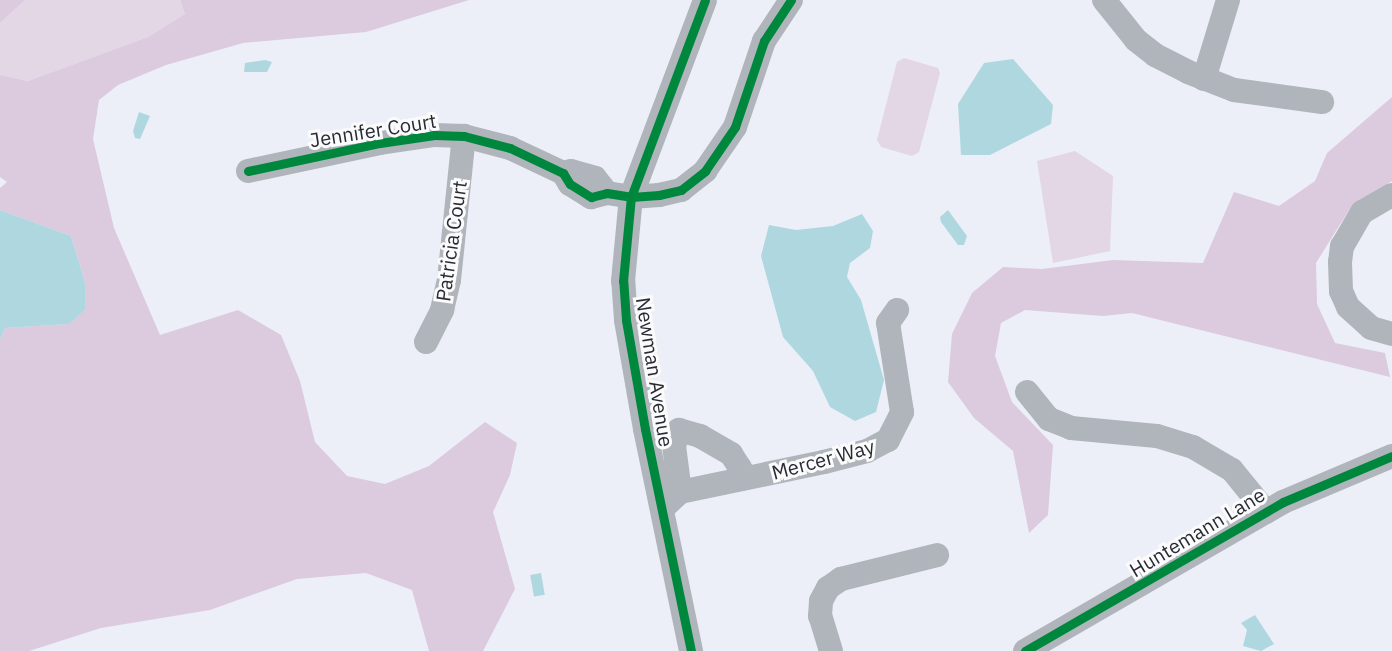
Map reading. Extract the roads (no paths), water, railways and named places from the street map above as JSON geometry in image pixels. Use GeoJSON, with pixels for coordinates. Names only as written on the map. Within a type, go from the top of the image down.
{"type":"FeatureCollection","features":[{"type":"Feature","properties":{"kind":"street","name":"Newman Avenue"},"geometry":{"type":"LineString","coordinates":[[691,651],[626,320],[623,281],[631,197],[705,0]]}},
{"type":"Feature","properties":{"kind":"street","name":"Jennifer Court"},"geometry":{"type":"LineString","coordinates":[[248,171],[380,143],[434,135],[464,136],[510,148],[563,173],[570,171],[595,178],[607,193],[631,197],[681,190],[716,157],[735,127],[764,41],[791,0]]}},
{"type":"Feature","properties":{"kind":"street"},"geometry":{"type":"LineString","coordinates":[[1104,0],[1120,24],[1155,56],[1204,79],[1258,95],[1322,102]]}},
{"type":"Feature","properties":{"kind":"street"},"geometry":{"type":"LineString","coordinates":[[1204,79],[1228,0]]}},
{"type":"Feature","properties":{"kind":"street","name":"Patricia Court"},"geometry":{"type":"LineString","coordinates":[[426,342],[442,310],[449,280],[464,136]]}},
{"type":"Feature","properties":{"kind":"street"},"geometry":{"type":"LineString","coordinates":[[1392,195],[1358,217],[1342,246],[1340,262],[1341,291],[1348,308],[1371,328],[1392,334]]}},
{"type":"Feature","properties":{"kind":"street","name":"Mercer Way"},"geometry":{"type":"LineString","coordinates":[[680,492],[867,451],[888,440],[902,412],[888,323],[897,310]]}},
{"type":"Feature","properties":{"kind":"street"},"geometry":{"type":"LineString","coordinates":[[1027,392],[1049,419],[1071,428],[1157,435],[1193,447],[1232,470],[1266,512]]}},
{"type":"Feature","properties":{"kind":"street"},"geometry":{"type":"LineString","coordinates":[[663,508],[680,492],[674,446],[680,430],[731,454],[741,468],[741,479]]}},
{"type":"Feature","properties":{"kind":"street","name":"Huntemann Lane"},"geometry":{"type":"LineString","coordinates":[[1025,651],[1266,512],[1354,468],[1392,456]]}},
{"type":"Feature","properties":{"kind":"street"},"geometry":{"type":"LineString","coordinates":[[831,651],[820,616],[821,601],[828,588],[841,579],[937,555]]}},
{"type":"Feature","properties":{"kind":"water"},"geometry":{"type":"Polygon","coordinates":[[[1013,59],[1053,105],[1051,124],[990,155],[961,155],[958,104],[984,63],[1013,59]]]}},
{"type":"Feature","properties":{"kind":"water"},"geometry":{"type":"Polygon","coordinates":[[[265,60],[272,62],[267,72],[244,72],[245,63],[265,60]]]}},
{"type":"Feature","properties":{"kind":"water"},"geometry":{"type":"Polygon","coordinates":[[[139,112],[150,116],[140,139],[135,138],[133,131],[139,112]]]}},
{"type":"Feature","properties":{"kind":"water"},"geometry":{"type":"Polygon","coordinates":[[[0,210],[71,236],[85,282],[85,310],[69,324],[5,328],[0,340],[0,210]]]}},
{"type":"Feature","properties":{"kind":"water"},"geometry":{"type":"Polygon","coordinates":[[[948,210],[967,236],[964,245],[958,245],[941,222],[940,217],[948,210]]]}},
{"type":"Feature","properties":{"kind":"water"},"geometry":{"type":"Polygon","coordinates":[[[862,214],[873,231],[870,248],[850,263],[847,277],[861,300],[884,380],[876,412],[855,421],[830,407],[813,371],[783,337],[761,256],[769,225],[796,230],[833,226],[862,214]]]}},
{"type":"Feature","properties":{"kind":"water"},"geometry":{"type":"Polygon","coordinates":[[[541,573],[545,595],[534,597],[530,575],[541,573]]]}},
{"type":"Feature","properties":{"kind":"water"},"geometry":{"type":"Polygon","coordinates":[[[1255,615],[1274,644],[1261,651],[1243,646],[1247,630],[1241,623],[1255,615]]]}}]}
